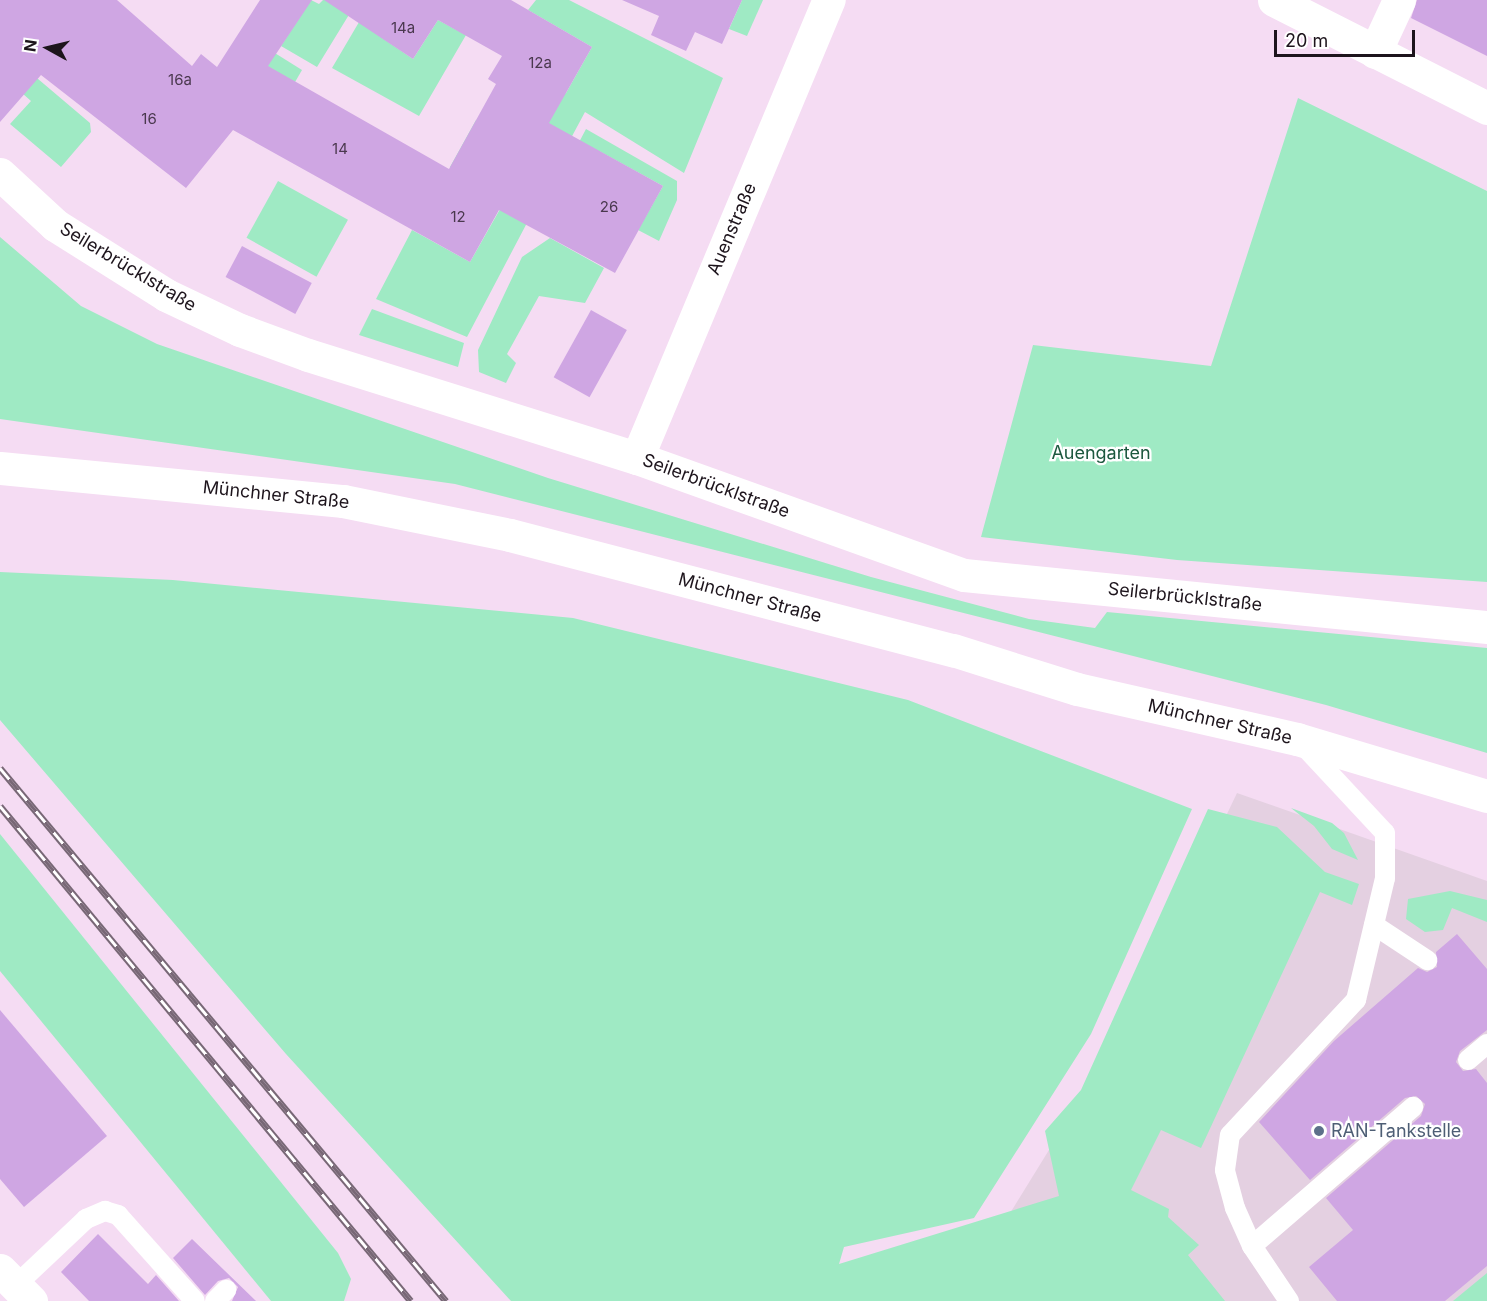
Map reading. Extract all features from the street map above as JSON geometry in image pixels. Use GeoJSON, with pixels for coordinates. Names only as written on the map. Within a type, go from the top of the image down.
{"type":"FeatureCollection","features":[{"type":"Feature","properties":{"kind":"street","name":"Auenstraße"},"geometry":{"type":"LineString","coordinates":[[637,458],[828,0]]}},
{"type":"Feature","properties":{"kind":"street"},"geometry":{"type":"LineString","coordinates":[[1274,0],[1487,108]]}},
{"type":"Feature","properties":{"kind":"street"},"geometry":{"type":"LineString","coordinates":[[1375,52],[1399,0]]}},
{"type":"Feature","properties":{"kind":"street","name":"Seilerbrücklstraße"},"geometry":{"type":"LineString","coordinates":[[0,174],[55,225],[166,295],[240,330],[308,355],[637,458],[964,575],[1487,627]]}},
{"type":"Feature","properties":{"kind":"street","name":"Münchner Straße"},"geometry":{"type":"LineString","coordinates":[[0,468],[343,501],[499,532],[953,651],[1077,689],[1297,739],[1487,796]]}},
{"type":"Feature","properties":{"kind":"lane"},"geometry":{"type":"LineString","coordinates":[[1289,1301],[1252,1246],[1235,1208],[1225,1170],[1230,1135],[1356,1000],[1385,878],[1385,833],[1297,739]]}},
{"type":"Feature","properties":{"kind":"lane"},"geometry":{"type":"LineString","coordinates":[[1374,925],[1427,960]]}},
{"type":"Feature","properties":{"kind":"lane"},"geometry":{"type":"LineString","coordinates":[[1468,1060],[1487,1044]]}},
{"type":"Feature","properties":{"kind":"lane"},"geometry":{"type":"LineString","coordinates":[[1252,1246],[1413,1107]]}},
{"type":"Feature","properties":{"kind":"lane"},"geometry":{"type":"LineString","coordinates":[[15,1285],[86,1219],[105,1211],[118,1215],[195,1301]]}},
{"type":"Feature","properties":{"kind":"shaded area"},"geometry":{"type":"Polygon","coordinates":[[[1237,793],[1487,881],[1487,1301],[803,1301],[983,1257],[1126,1025],[1237,793]]]}},
{"type":"Feature","properties":{"kind":"green space"},"geometry":{"type":"Polygon","coordinates":[[[311,0],[319,4],[323,0],[358,0],[317,67],[281,46],[311,0]]]}},
{"type":"Feature","properties":{"kind":"green space"},"geometry":{"type":"Polygon","coordinates":[[[372,0],[372,31],[413,59],[438,20],[466,35],[419,116],[332,68],[372,0]]]}},
{"type":"Feature","properties":{"kind":"green space"},"geometry":{"type":"Polygon","coordinates":[[[536,0],[569,0],[723,78],[684,173],[585,112],[541,194],[505,198],[450,167],[476,120],[566,93],[592,47],[528,10],[536,0]]]}},
{"type":"Feature","properties":{"kind":"green space"},"geometry":{"type":"Polygon","coordinates":[[[742,0],[763,0],[747,36],[729,29],[742,0]]]}},
{"type":"Feature","properties":{"kind":"green space"},"geometry":{"type":"Polygon","coordinates":[[[270,50],[302,70],[269,127],[230,60],[270,50]]]}},
{"type":"Feature","properties":{"kind":"green space"},"geometry":{"type":"Polygon","coordinates":[[[18,62],[90,123],[91,132],[61,167],[10,124],[31,101],[5,78],[18,62]]]}},
{"type":"Feature","properties":{"kind":"green space","name":"Auengarten"},"geometry":{"type":"Polygon","coordinates":[[[1298,98],[1487,191],[1487,582],[1177,560],[981,537],[1033,345],[1211,366],[1298,98]]]}},
{"type":"Feature","properties":{"kind":"green space"},"geometry":{"type":"Polygon","coordinates":[[[586,129],[677,181],[677,200],[659,241],[638,230],[663,186],[599,151],[538,220],[586,129]]]}},
{"type":"Feature","properties":{"kind":"green space"},"geometry":{"type":"Polygon","coordinates":[[[278,181],[348,220],[316,277],[246,238],[278,181]]]}},
{"type":"Feature","properties":{"kind":"green space"},"geometry":{"type":"Polygon","coordinates":[[[503,204],[528,221],[467,337],[376,299],[412,230],[470,262],[503,204]]]}},
{"type":"Feature","properties":{"kind":"green space"},"geometry":{"type":"Polygon","coordinates":[[[0,237],[81,306],[157,344],[548,478],[871,577],[1029,619],[1095,628],[1107,612],[1487,648],[1487,753],[1326,705],[455,484],[0,419],[0,237]]]}},
{"type":"Feature","properties":{"kind":"green space"},"geometry":{"type":"Polygon","coordinates":[[[550,238],[604,268],[585,303],[539,296],[507,354],[516,363],[506,383],[479,372],[478,350],[522,257],[550,238]]]}},
{"type":"Feature","properties":{"kind":"green space"},"geometry":{"type":"Polygon","coordinates":[[[372,309],[464,343],[458,367],[359,335],[372,309]]]}},
{"type":"Feature","properties":{"kind":"green space"},"geometry":{"type":"Polygon","coordinates":[[[0,572],[173,580],[573,618],[908,700],[1192,809],[1091,1034],[974,1218],[844,1247],[839,1264],[1059,1196],[1045,1131],[1081,1090],[1208,809],[1277,827],[1325,872],[1359,884],[1352,905],[1320,892],[1201,1148],[1161,1130],[1131,1190],[1169,1209],[1168,1217],[1199,1245],[1188,1255],[1225,1301],[511,1301],[286,1054],[0,720],[0,572]]]}},
{"type":"Feature","properties":{"kind":"green space"},"geometry":{"type":"Polygon","coordinates":[[[1291,808],[1332,823],[1344,833],[1358,860],[1332,849],[1314,826],[1291,808]]]}},
{"type":"Feature","properties":{"kind":"green space"},"geometry":{"type":"Polygon","coordinates":[[[0,834],[338,1253],[351,1279],[344,1301],[271,1301],[0,971],[0,834]]]}},
{"type":"Feature","properties":{"kind":"green space"},"geometry":{"type":"Polygon","coordinates":[[[1450,891],[1487,900],[1487,922],[1452,908],[1443,930],[1425,932],[1406,919],[1408,899],[1450,891]]]}},
{"type":"Feature","properties":{"kind":"green space"},"geometry":{"type":"Polygon","coordinates":[[[1487,1273],[1487,1301],[1453,1301],[1487,1273]]]}},
{"type":"Feature","properties":{"kind":"building"},"geometry":{"type":"Polygon","coordinates":[[[0,0],[117,0],[192,66],[201,54],[217,67],[260,0],[312,0],[268,66],[449,169],[496,84],[488,79],[502,56],[438,20],[413,59],[324,0],[511,0],[592,47],[549,123],[663,186],[615,273],[499,210],[470,262],[233,130],[186,188],[41,75],[0,122],[0,0]]]}},
{"type":"Feature","properties":{"kind":"building"},"geometry":{"type":"Polygon","coordinates":[[[622,0],[742,0],[722,44],[695,32],[686,51],[651,35],[659,16],[622,0]]]}},
{"type":"Feature","properties":{"kind":"building"},"geometry":{"type":"Polygon","coordinates":[[[1417,0],[1487,0],[1487,56],[1411,18],[1417,0]]]}},
{"type":"Feature","properties":{"kind":"building"},"geometry":{"type":"Polygon","coordinates":[[[242,246],[312,283],[295,314],[226,277],[242,246]]]}},
{"type":"Feature","properties":{"kind":"building"},"geometry":{"type":"Polygon","coordinates":[[[591,310],[627,330],[590,397],[554,377],[591,310]]]}},
{"type":"Feature","properties":{"kind":"building","name":"RAN-Tankstelle"},"geometry":{"type":"Polygon","coordinates":[[[1457,934],[1487,969],[1487,1030],[1460,1051],[1456,1062],[1463,1071],[1476,1069],[1487,1083],[1487,1266],[1445,1301],[1337,1301],[1309,1267],[1353,1230],[1326,1198],[1421,1116],[1425,1104],[1416,1096],[1405,1098],[1310,1180],[1259,1122],[1334,1041],[1418,968],[1427,972],[1437,967],[1436,952],[1457,934]]]}},
{"type":"Feature","properties":{"kind":"building"},"geometry":{"type":"Polygon","coordinates":[[[0,1010],[107,1136],[24,1207],[0,1179],[0,1010]]]}},
{"type":"Feature","properties":{"kind":"building"},"geometry":{"type":"Polygon","coordinates":[[[98,1234],[148,1284],[156,1275],[179,1301],[89,1301],[61,1272],[98,1234]]]}},
{"type":"Feature","properties":{"kind":"building"},"geometry":{"type":"Polygon","coordinates":[[[192,1239],[256,1301],[232,1301],[238,1287],[229,1278],[218,1281],[205,1295],[173,1258],[192,1239]]]}},
{"type":"Feature","properties":{"kind":"railway"},"geometry":{"type":"LineString","coordinates":[[0,768],[446,1301]]}},
{"type":"Feature","properties":{"kind":"railway"},"geometry":{"type":"LineString","coordinates":[[0,806],[411,1301]]}},
{"type":"Feature","properties":{"kind":"place","name":"RAN-Tankstelle"},"geometry":{"type":"Point","coordinates":[1319,1131]}}]}
